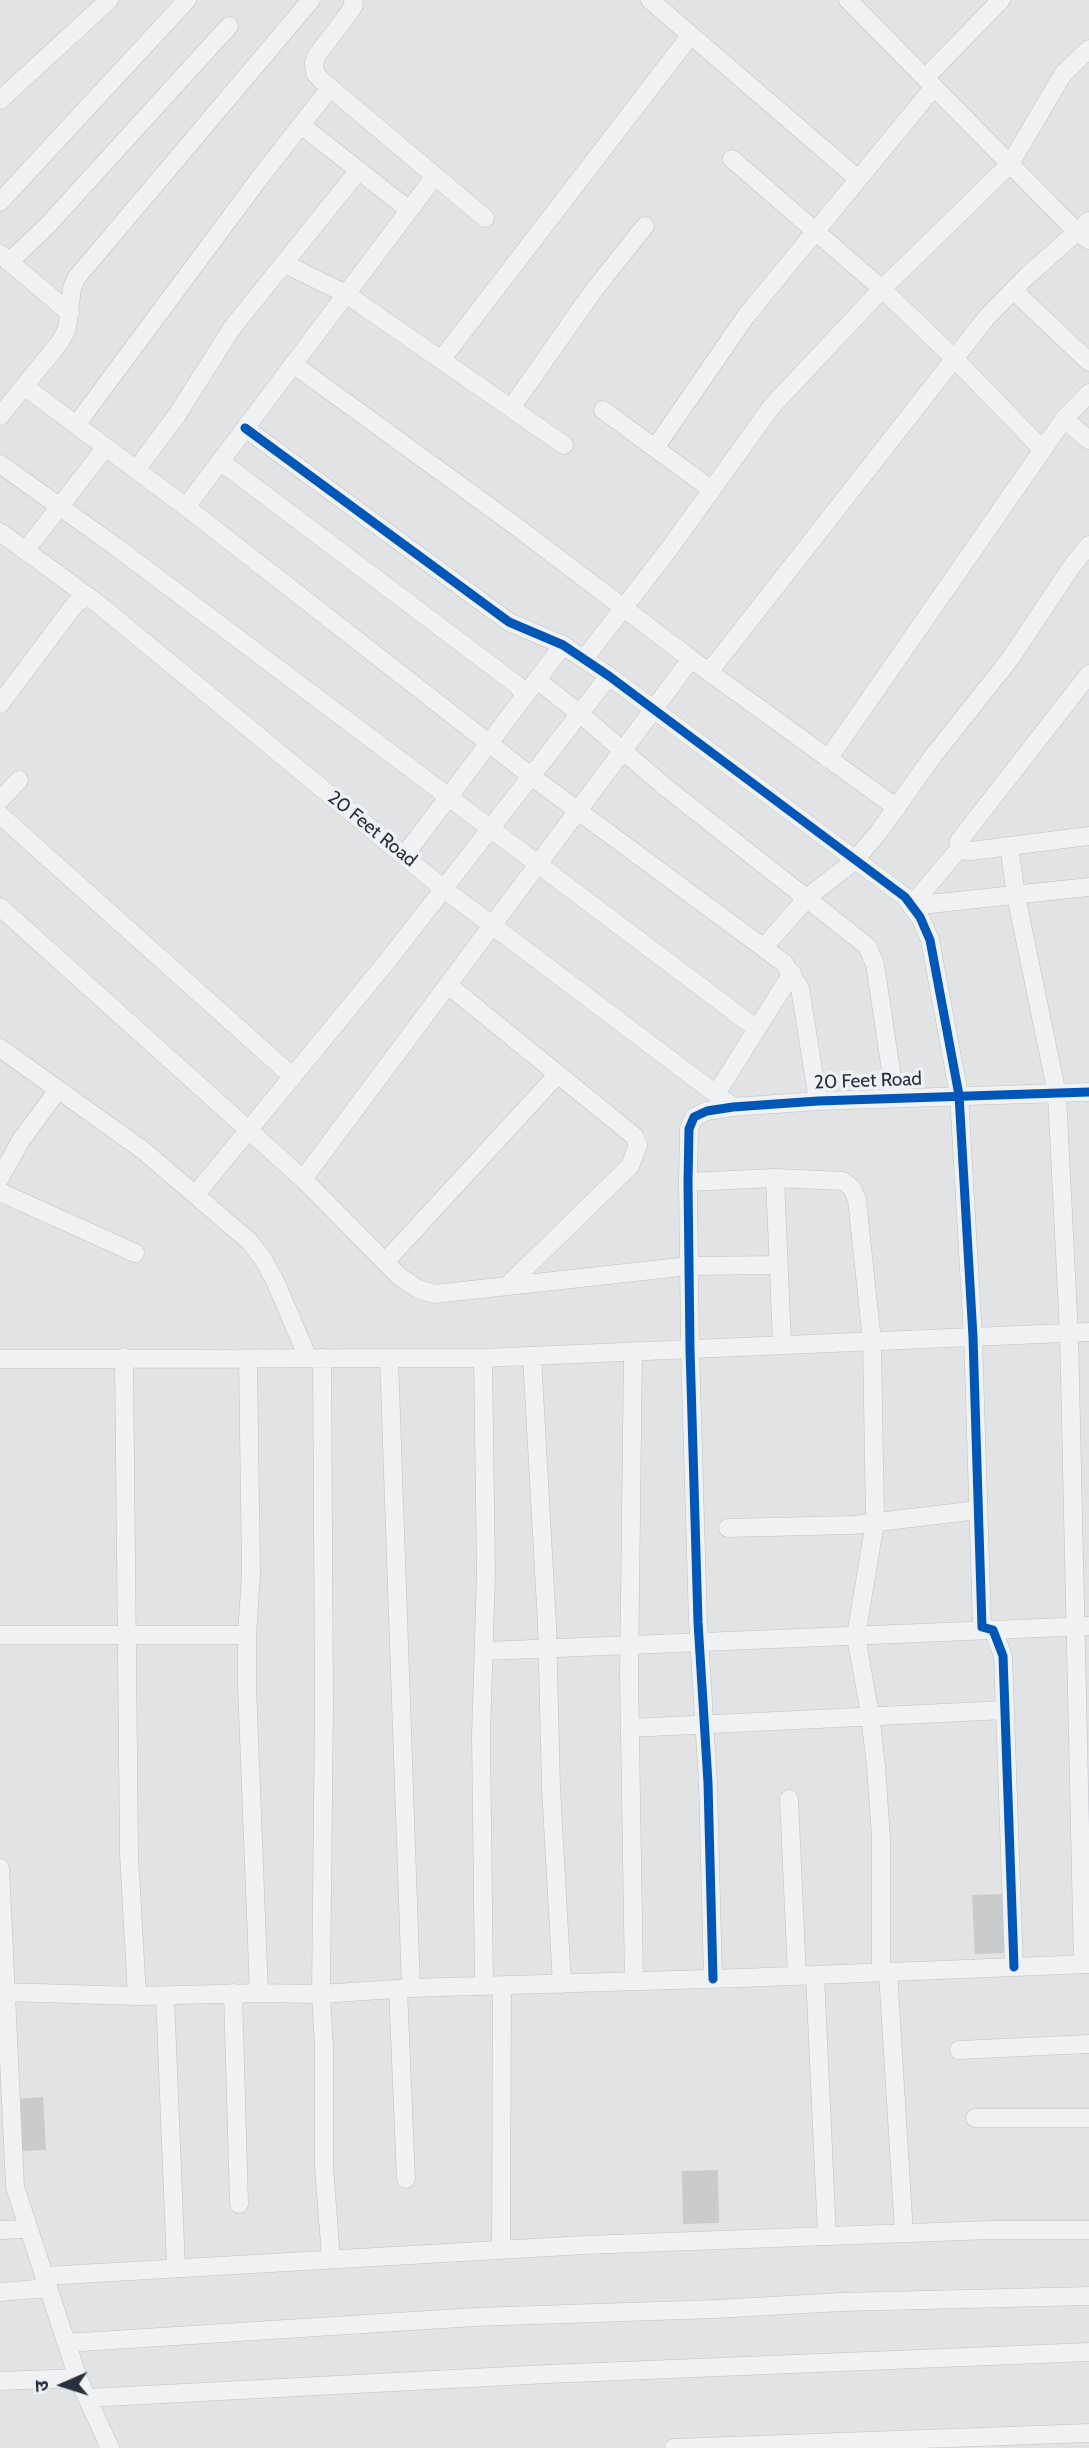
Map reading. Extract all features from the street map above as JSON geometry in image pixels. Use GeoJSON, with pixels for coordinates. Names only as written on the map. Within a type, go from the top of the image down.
{"type":"FeatureCollection","features":[{"type":"Feature","properties":{"kind":"street"},"geometry":{"type":"LineString","coordinates":[[0,100],[109,0]]}},
{"type":"Feature","properties":{"kind":"street"},"geometry":{"type":"LineString","coordinates":[[0,202],[187,0]]}},
{"type":"Feature","properties":{"kind":"street"},"geometry":{"type":"LineString","coordinates":[[0,416],[60,342],[67,329],[72,288],[77,277],[311,0]]}},
{"type":"Feature","properties":{"kind":"street"},"geometry":{"type":"LineString","coordinates":[[354,0],[349,13],[317,55],[315,73],[330,89],[485,218]]}},
{"type":"Feature","properties":{"kind":"street"},"geometry":{"type":"LineString","coordinates":[[649,0],[857,178]]}},
{"type":"Feature","properties":{"kind":"street"},"geometry":{"type":"LineString","coordinates":[[709,672],[987,317],[1013,290],[1085,231],[1010,164],[848,0]]}},
{"type":"Feature","properties":{"kind":"street"},"geometry":{"type":"LineString","coordinates":[[655,448],[746,316],[930,82],[1001,0]]}},
{"type":"Feature","properties":{"kind":"street"},"geometry":{"type":"LineString","coordinates":[[70,313],[5,258],[47,226],[229,26]]}},
{"type":"Feature","properties":{"kind":"street"},"geometry":{"type":"LineString","coordinates":[[441,360],[690,36]]}},
{"type":"Feature","properties":{"kind":"street"},"geometry":{"type":"LineString","coordinates":[[584,659],[772,406],[882,289],[1010,164],[1063,74],[1089,49]]}},
{"type":"Feature","properties":{"kind":"street"},"geometry":{"type":"LineString","coordinates":[[76,425],[145,329],[330,89]]}},
{"type":"Feature","properties":{"kind":"street"},"geometry":{"type":"LineString","coordinates":[[301,125],[410,210]]}},
{"type":"Feature","properties":{"kind":"street"},"geometry":{"type":"LineString","coordinates":[[732,159],[882,289],[954,358],[1043,450]]}},
{"type":"Feature","properties":{"kind":"street"},"geometry":{"type":"LineString","coordinates":[[136,470],[177,415],[232,328],[359,170]]}},
{"type":"Feature","properties":{"kind":"street"},"geometry":{"type":"LineString","coordinates":[[186,507],[435,176]]}},
{"type":"Feature","properties":{"kind":"street"},"geometry":{"type":"LineString","coordinates":[[511,408],[594,290],[645,226]]}},
{"type":"Feature","properties":{"kind":"street"},"geometry":{"type":"LineString","coordinates":[[285,264],[346,294],[564,445]]}},
{"type":"Feature","properties":{"kind":"street"},"geometry":{"type":"LineString","coordinates":[[1013,290],[1089,362]]}},
{"type":"Feature","properties":{"kind":"street"},"geometry":{"type":"LineString","coordinates":[[293,364],[897,808]]}},
{"type":"Feature","properties":{"kind":"street"},"geometry":{"type":"LineString","coordinates":[[23,386],[186,507],[531,776],[784,962],[800,988],[818,1101]]}},
{"type":"Feature","properties":{"kind":"street"},"geometry":{"type":"LineString","coordinates":[[828,759],[1064,419],[1089,393]]}},
{"type":"Feature","properties":{"kind":"street"},"geometry":{"type":"LineString","coordinates":[[603,410],[712,490]]}},
{"type":"Feature","properties":{"kind":"street"},"geometry":{"type":"LineString","coordinates":[[1064,419],[1089,440]]}},
{"type":"Feature","properties":{"kind":"street"},"geometry":{"type":"LineString","coordinates":[[245,428],[509,622],[564,645],[609,676],[905,897],[919,917],[930,940],[959,1095],[973,1337],[982,1627],[993,1630]]}},
{"type":"Feature","properties":{"kind":"street"},"geometry":{"type":"LineString","coordinates":[[25,551],[106,447]]}},
{"type":"Feature","properties":{"kind":"street"},"geometry":{"type":"LineString","coordinates":[[220,461],[517,685],[525,695]]}},
{"type":"Feature","properties":{"kind":"street"},"geometry":{"type":"LineString","coordinates":[[0,464],[491,827],[757,1029]]}},
{"type":"Feature","properties":{"kind":"street","name":"20 Feet Road"},"geometry":{"type":"LineString","coordinates":[[0,532],[88,597],[492,926],[733,1107],[895,1097],[1089,1092]]}},
{"type":"Feature","properties":{"kind":"street"},"geometry":{"type":"LineString","coordinates":[[764,947],[808,897],[854,861],[897,808],[933,756],[1010,659],[1089,545]]}},
{"type":"Feature","properties":{"kind":"street"},"geometry":{"type":"LineString","coordinates":[[0,704],[76,603],[88,597]]}},
{"type":"Feature","properties":{"kind":"street"},"geometry":{"type":"LineString","coordinates":[[404,856],[564,645]]}},
{"type":"Feature","properties":{"kind":"street"},"geometry":{"type":"LineString","coordinates":[[303,1179],[691,659]]}},
{"type":"Feature","properties":{"kind":"street"},"geometry":{"type":"LineString","coordinates":[[196,1194],[444,888],[609,676]]}},
{"type":"Feature","properties":{"kind":"street"},"geometry":{"type":"LineString","coordinates":[[911,906],[960,849],[959,841],[1088,678]]}},
{"type":"Feature","properties":{"kind":"street"},"geometry":{"type":"LineString","coordinates":[[537,680],[664,786],[867,946],[875,964],[895,1097]]}},
{"type":"Feature","properties":{"kind":"street"},"geometry":{"type":"LineString","coordinates":[[0,800],[19,780]]}},
{"type":"Feature","properties":{"kind":"street"},"geometry":{"type":"LineString","coordinates":[[0,815],[293,1077]]}},
{"type":"Feature","properties":{"kind":"street"},"geometry":{"type":"LineString","coordinates":[[960,849],[971,851],[1089,835]]}},
{"type":"Feature","properties":{"kind":"street"},"geometry":{"type":"LineString","coordinates":[[5,1992],[137,1996],[321,1994],[1086,1964],[1082,1627],[1056,1094],[1016,896],[1009,846]]}},
{"type":"Feature","properties":{"kind":"street"},"geometry":{"type":"LineString","coordinates":[[911,906],[1089,887]]}},
{"type":"Feature","properties":{"kind":"street"},"geometry":{"type":"LineString","coordinates":[[0,907],[303,1179],[385,1262],[418,1289],[435,1294],[689,1266],[778,1265]]}},
{"type":"Feature","properties":{"kind":"street"},"geometry":{"type":"LineString","coordinates":[[716,1094],[792,973]]}},
{"type":"Feature","properties":{"kind":"street"},"geometry":{"type":"LineString","coordinates":[[448,985],[634,1136],[638,1145],[630,1166],[506,1286]]}},
{"type":"Feature","properties":{"kind":"street"},"geometry":{"type":"LineString","coordinates":[[0,1048],[144,1151],[249,1241],[263,1259],[315,1358],[324,1717],[321,1994],[324,2167],[331,2258]]}},
{"type":"Feature","properties":{"kind":"street"},"geometry":{"type":"LineString","coordinates":[[385,1262],[558,1074]]}},
{"type":"Feature","properties":{"kind":"street"},"geometry":{"type":"LineString","coordinates":[[0,1178],[21,1140],[58,1090]]}},
{"type":"Feature","properties":{"kind":"street"},"geometry":{"type":"LineString","coordinates":[[713,1979],[690,1349],[689,1129],[694,1117],[707,1111],[733,1107]]}},
{"type":"Feature","properties":{"kind":"street"},"geometry":{"type":"LineString","coordinates":[[688,1182],[775,1178],[843,1181],[852,1188],[857,1200],[872,1341],[875,1522],[856,1636],[870,1715],[881,1838],[881,1967],[888,1972]]}},
{"type":"Feature","properties":{"kind":"street"},"geometry":{"type":"LineString","coordinates":[[775,1178],[782,1345]]}},
{"type":"Feature","properties":{"kind":"street"},"geometry":{"type":"LineString","coordinates":[[0,1192],[135,1253]]}},
{"type":"Feature","properties":{"kind":"street"},"geometry":{"type":"LineString","coordinates":[[0,1359],[483,1358],[1089,1332]]}},
{"type":"Feature","properties":{"kind":"street"},"geometry":{"type":"LineString","coordinates":[[633,1351],[630,1728],[634,1982]]}},
{"type":"Feature","properties":{"kind":"street"},"geometry":{"type":"LineString","coordinates":[[532,1356],[562,1984]]}},
{"type":"Feature","properties":{"kind":"street"},"geometry":{"type":"LineString","coordinates":[[124,1357],[129,1855],[137,1996]]}},
{"type":"Feature","properties":{"kind":"street"},"geometry":{"type":"LineString","coordinates":[[248,1357],[251,1574],[247,1635],[259,1993]]}},
{"type":"Feature","properties":{"kind":"street"},"geometry":{"type":"LineString","coordinates":[[389,1358],[406,2179]]}},
{"type":"Feature","properties":{"kind":"street"},"geometry":{"type":"LineString","coordinates":[[483,1358],[486,1573],[481,1735],[493,1986],[501,2249]]}},
{"type":"Feature","properties":{"kind":"street"},"geometry":{"type":"LineString","coordinates":[[728,1528],[875,1522],[978,1510]]}},
{"type":"Feature","properties":{"kind":"street"},"geometry":{"type":"LineString","coordinates":[[485,1651],[1082,1627]]}},
{"type":"Feature","properties":{"kind":"street"},"geometry":{"type":"LineString","coordinates":[[993,1630],[1003,1656],[1014,1967]]}},
{"type":"Feature","properties":{"kind":"street"},"geometry":{"type":"LineString","coordinates":[[0,1635],[247,1635]]}},
{"type":"Feature","properties":{"kind":"street"},"geometry":{"type":"LineString","coordinates":[[630,1728],[1005,1710]]}},
{"type":"Feature","properties":{"kind":"street"},"geometry":{"type":"LineString","coordinates":[[789,1799],[827,2236]]}},
{"type":"Feature","properties":{"kind":"street"},"geometry":{"type":"LineString","coordinates":[[0,1868],[6,2115],[15,2187],[78,2378],[110,2448]]}},
{"type":"Feature","properties":{"kind":"street"},"geometry":{"type":"LineString","coordinates":[[888,1972],[904,2233]]}},
{"type":"Feature","properties":{"kind":"street"},"geometry":{"type":"LineString","coordinates":[[233,1993],[239,2204]]}},
{"type":"Feature","properties":{"kind":"street"},"geometry":{"type":"LineString","coordinates":[[165,1996],[176,2268]]}},
{"type":"Feature","properties":{"kind":"street"},"geometry":{"type":"LineString","coordinates":[[959,2050],[1089,2044]]}},
{"type":"Feature","properties":{"kind":"street"},"geometry":{"type":"LineString","coordinates":[[975,2118],[1089,2118]]}},
{"type":"Feature","properties":{"kind":"street"},"geometry":{"type":"LineString","coordinates":[[0,2230],[29,2229]]}},
{"type":"Feature","properties":{"kind":"street"},"geometry":{"type":"LineString","coordinates":[[0,2292],[46,2282],[176,2268],[331,2258],[904,2233],[1089,2230]]}},
{"type":"Feature","properties":{"kind":"street"},"geometry":{"type":"LineString","coordinates":[[66,2343],[475,2317],[841,2302],[1089,2296]]}},
{"type":"Feature","properties":{"kind":"street"},"geometry":{"type":"LineString","coordinates":[[87,2398],[548,2374],[1089,2352]]}},
{"type":"Feature","properties":{"kind":"street"},"geometry":{"type":"LineString","coordinates":[[0,2381],[78,2378]]}},
{"type":"Feature","properties":{"kind":"street"},"geometry":{"type":"LineString","coordinates":[[674,2448],[1089,2433]]}},
{"type":"Feature","properties":{"kind":"building"},"geometry":{"type":"Polygon","coordinates":[[[1004,1894],[1006,1953],[975,1954],[972,1895],[1004,1894]]]}},
{"type":"Feature","properties":{"kind":"building"},"geometry":{"type":"Polygon","coordinates":[[[43,2097],[46,2150],[19,2151],[15,2099],[43,2097]]]}},
{"type":"Feature","properties":{"kind":"building"},"geometry":{"type":"Polygon","coordinates":[[[718,2170],[719,2223],[683,2224],[682,2171],[718,2170]]]}},
{"type":"Feature","properties":{"kind":"cycle path"},"geometry":{"type":"LineString","coordinates":[[245,428],[509,622],[563,645],[609,676],[905,897],[920,917],[930,940],[959,1095],[973,1337],[982,1627],[993,1630],[1003,1656],[1014,1967]]}},
{"type":"Feature","properties":{"kind":"cycle path"},"geometry":{"type":"LineString","coordinates":[[713,1979],[708,1783],[698,1622],[690,1349],[688,1182],[689,1129],[694,1117],[707,1111],[733,1107],[818,1101],[1089,1092]]}}]}
